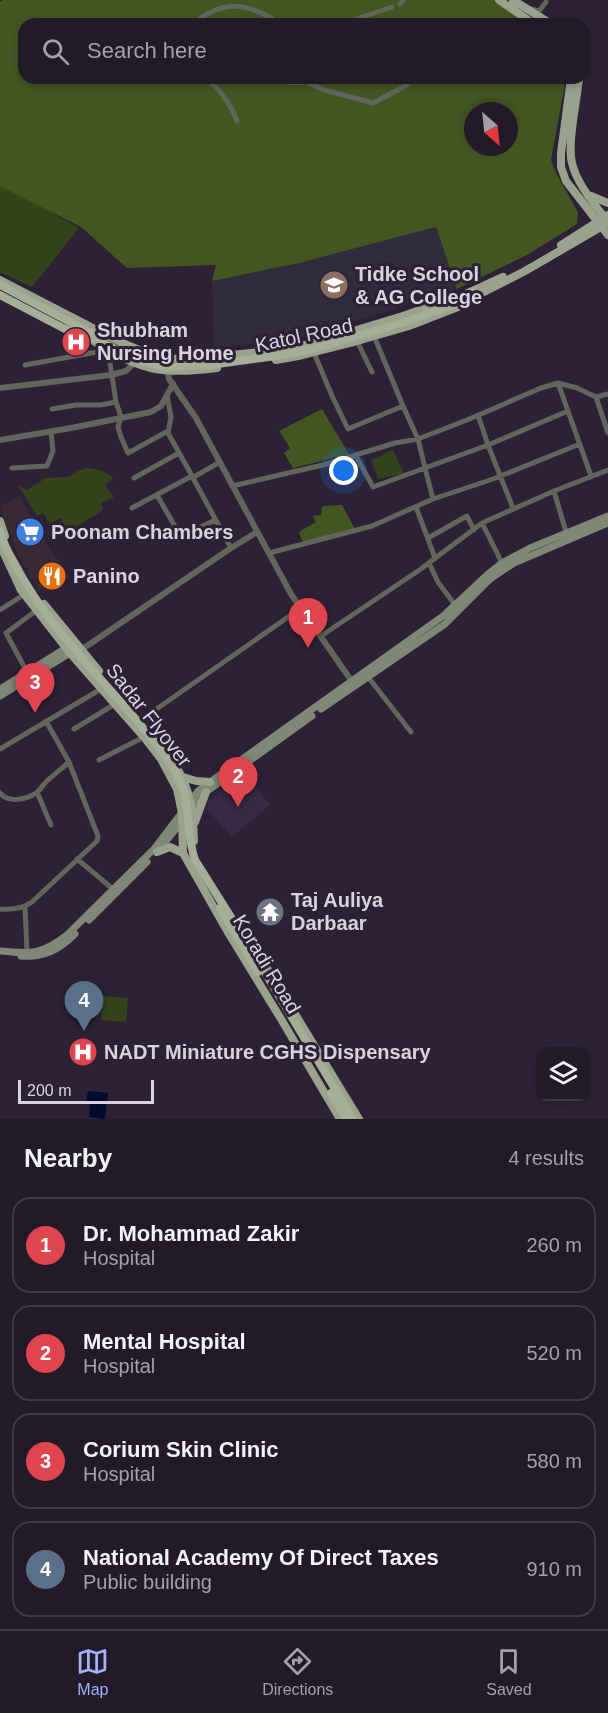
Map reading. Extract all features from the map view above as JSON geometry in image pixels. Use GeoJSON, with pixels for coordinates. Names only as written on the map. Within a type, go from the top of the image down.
{"type":"FeatureCollection","features":[{"type":"Feature","properties":{"kind":"highway"},"geometry":{"type":"LineString","coordinates":[[0,285],[122,350],[153,362],[171,364],[207,362],[313,346],[456,302]]}},
{"type":"Feature","properties":{"kind":"highway"},"geometry":{"type":"LineString","coordinates":[[0,293],[63,328],[84,337],[97,339],[131,358],[170,367],[210,365],[313,349],[405,322],[473,294]]}},
{"type":"Feature","properties":{"kind":"highway","name":"Sadar Flyover"},"geometry":{"type":"LineString","coordinates":[[0,531],[26,586],[44,611],[146,732],[178,775],[188,809],[191,848],[195,860],[353,1119]]}},
{"type":"Feature","properties":{"kind":"highway","name":"Sadar Flyover"},"geometry":{"type":"LineString","coordinates":[[0,538],[27,593],[158,750],[174,776],[182,796],[190,857],[346,1119]]}},
{"type":"Feature","properties":{"kind":"main road"},"geometry":{"type":"LineString","coordinates":[[499,0],[525,18]]}},
{"type":"Feature","properties":{"kind":"main road"},"geometry":{"type":"LineString","coordinates":[[513,0],[542,18]]}},
{"type":"Feature","properties":{"kind":"main road"},"geometry":{"type":"LineString","coordinates":[[570,84],[561,167],[566,181],[604,221]]}},
{"type":"Feature","properties":{"kind":"main road"},"geometry":{"type":"LineString","coordinates":[[578,84],[571,162],[577,177],[604,221],[608,235]]}},
{"type":"Feature","properties":{"kind":"main road"},"geometry":{"type":"LineString","coordinates":[[590,195],[608,203]]}},
{"type":"Feature","properties":{"kind":"main road","name":"Katol Road"},"geometry":{"type":"LineString","coordinates":[[0,280],[120,342],[151,355],[167,359],[202,358],[279,350],[310,344],[473,294],[604,221]]}},
{"type":"Feature","properties":{"kind":"main road","name":"Katol Road"},"geometry":{"type":"LineString","coordinates":[[0,293],[79,332],[108,351],[149,369],[166,372],[203,370],[314,352],[431,318],[458,307],[473,294]]}},
{"type":"Feature","properties":{"kind":"main road"},"geometry":{"type":"LineString","coordinates":[[191,805],[424,630],[502,563],[566,532],[608,516]]}},
{"type":"Feature","properties":{"kind":"main road","name":"Koradi Road"},"geometry":{"type":"LineString","coordinates":[[0,520],[6,540],[29,584],[137,723],[160,759],[177,789],[182,817],[183,853],[340,1119]]}},
{"type":"Feature","properties":{"kind":"main road"},"geometry":{"type":"LineString","coordinates":[[0,953],[34,957],[58,948],[67,935],[157,852],[191,805],[198,791],[445,624],[490,579],[514,563],[608,523]]}},
{"type":"Feature","properties":{"kind":"main road","name":"Koradi Road"},"geometry":{"type":"LineString","coordinates":[[0,545],[25,594],[70,652],[115,704],[169,755],[183,777],[191,805],[194,847],[197,855],[359,1119]]}},
{"type":"Feature","properties":{"kind":"main road"},"geometry":{"type":"LineString","coordinates":[[0,689],[27,672],[70,652]]}},
{"type":"Feature","properties":{"kind":"main road"},"geometry":{"type":"LineString","coordinates":[[0,696],[70,652]]}},
{"type":"Feature","properties":{"kind":"main road"},"geometry":{"type":"LineString","coordinates":[[183,777],[210,782]]}},
{"type":"Feature","properties":{"kind":"main road"},"geometry":{"type":"LineString","coordinates":[[193,827],[206,792]]}},
{"type":"Feature","properties":{"kind":"main road"},"geometry":{"type":"LineString","coordinates":[[115,890],[182,817]]}},
{"type":"Feature","properties":{"kind":"main road"},"geometry":{"type":"LineString","coordinates":[[157,852],[170,847],[183,853]]}},
{"type":"Feature","properties":{"kind":"main road"},"geometry":{"type":"LineString","coordinates":[[0,953],[58,948]]}},
{"type":"Feature","properties":{"kind":"main road"},"geometry":{"type":"LineString","coordinates":[[299,1050],[313,1042]]}},
{"type":"Feature","properties":{"kind":"street"},"geometry":{"type":"LineString","coordinates":[[200,18],[215,7],[230,2],[259,10],[271,18]]}},
{"type":"Feature","properties":{"kind":"street"},"geometry":{"type":"LineString","coordinates":[[525,7],[539,10],[546,2]]}},
{"type":"Feature","properties":{"kind":"street"},"geometry":{"type":"LineString","coordinates":[[360,18],[392,7]]}},
{"type":"Feature","properties":{"kind":"street"},"geometry":{"type":"LineString","coordinates":[[214,84],[227,99],[237,121]]}},
{"type":"Feature","properties":{"kind":"street"},"geometry":{"type":"LineString","coordinates":[[311,84],[324,90],[373,103],[408,86]]}},
{"type":"Feature","properties":{"kind":"street"},"geometry":{"type":"LineString","coordinates":[[374,336],[418,439],[433,499]]}},
{"type":"Feature","properties":{"kind":"street"},"geometry":{"type":"LineString","coordinates":[[357,341],[372,372]]}},
{"type":"Feature","properties":{"kind":"street"},"geometry":{"type":"LineString","coordinates":[[26,364],[108,351],[116,402],[121,417],[118,427],[128,453],[168,431]]}},
{"type":"Feature","properties":{"kind":"street"},"geometry":{"type":"LineString","coordinates":[[314,352],[348,429],[403,406]]}},
{"type":"Feature","properties":{"kind":"street"},"geometry":{"type":"LineString","coordinates":[[167,359],[166,372],[196,418],[269,553],[301,608],[354,684]]}},
{"type":"Feature","properties":{"kind":"street"},"geometry":{"type":"LineString","coordinates":[[0,388],[111,375],[126,371],[134,363]]}},
{"type":"Feature","properties":{"kind":"street"},"geometry":{"type":"LineString","coordinates":[[558,382],[591,476]]}},
{"type":"Feature","properties":{"kind":"street"},"geometry":{"type":"LineString","coordinates":[[232,486],[418,439],[558,382],[596,397],[608,394]]}},
{"type":"Feature","properties":{"kind":"street"},"geometry":{"type":"LineString","coordinates":[[0,440],[151,412],[161,406],[173,384]]}},
{"type":"Feature","properties":{"kind":"street"},"geometry":{"type":"LineString","coordinates":[[167,394],[171,417],[168,433],[231,548]]}},
{"type":"Feature","properties":{"kind":"street"},"geometry":{"type":"LineString","coordinates":[[596,397],[608,433]]}},
{"type":"Feature","properties":{"kind":"street"},"geometry":{"type":"LineString","coordinates":[[52,409],[116,402]]}},
{"type":"Feature","properties":{"kind":"street"},"geometry":{"type":"LineString","coordinates":[[356,456],[373,487],[488,445],[568,411]]}},
{"type":"Feature","properties":{"kind":"street"},"geometry":{"type":"LineString","coordinates":[[478,416],[513,508]]}},
{"type":"Feature","properties":{"kind":"street"},"geometry":{"type":"LineString","coordinates":[[12,468],[47,466],[53,451],[51,432]]}},
{"type":"Feature","properties":{"kind":"street"},"geometry":{"type":"LineString","coordinates":[[269,553],[372,526],[433,499],[493,479],[580,444]]}},
{"type":"Feature","properties":{"kind":"street"},"geometry":{"type":"LineString","coordinates":[[134,478],[179,453]]}},
{"type":"Feature","properties":{"kind":"street"},"geometry":{"type":"LineString","coordinates":[[132,508],[220,462]]}},
{"type":"Feature","properties":{"kind":"street"},"geometry":{"type":"LineString","coordinates":[[321,636],[429,563],[483,523],[554,490],[608,470]]}},
{"type":"Feature","properties":{"kind":"street"},"geometry":{"type":"LineString","coordinates":[[554,490],[566,532]]}},
{"type":"Feature","properties":{"kind":"street"},"geometry":{"type":"LineString","coordinates":[[158,495],[181,537],[215,520]]}},
{"type":"Feature","properties":{"kind":"street"},"geometry":{"type":"LineString","coordinates":[[416,507],[435,558]]}},
{"type":"Feature","properties":{"kind":"street"},"geometry":{"type":"LineString","coordinates":[[428,538],[467,516],[474,530]]}},
{"type":"Feature","properties":{"kind":"street"},"geometry":{"type":"LineString","coordinates":[[483,523],[502,563]]}},
{"type":"Feature","properties":{"kind":"street"},"geometry":{"type":"LineString","coordinates":[[70,652],[81,650],[257,532]]}},
{"type":"Feature","properties":{"kind":"street"},"geometry":{"type":"LineString","coordinates":[[429,563],[438,582],[455,605]]}},
{"type":"Feature","properties":{"kind":"street"},"geometry":{"type":"LineString","coordinates":[[0,610],[25,594]]}},
{"type":"Feature","properties":{"kind":"street"},"geometry":{"type":"LineString","coordinates":[[137,723],[301,608]]}},
{"type":"Feature","properties":{"kind":"street"},"geometry":{"type":"LineString","coordinates":[[27,672],[6,633],[37,610]]}},
{"type":"Feature","properties":{"kind":"street"},"geometry":{"type":"LineString","coordinates":[[368,677],[411,732]]}},
{"type":"Feature","properties":{"kind":"street"},"geometry":{"type":"LineString","coordinates":[[0,749],[101,689]]}},
{"type":"Feature","properties":{"kind":"street"},"geometry":{"type":"LineString","coordinates":[[74,729],[115,704]]}},
{"type":"Feature","properties":{"kind":"street"},"geometry":{"type":"LineString","coordinates":[[0,909],[25,907],[98,841],[69,762],[46,721]]}},
{"type":"Feature","properties":{"kind":"street"},"geometry":{"type":"LineString","coordinates":[[99,760],[144,737]]}},
{"type":"Feature","properties":{"kind":"street"},"geometry":{"type":"LineString","coordinates":[[0,793],[7,800],[22,799],[37,792],[69,762]]}},
{"type":"Feature","properties":{"kind":"street"},"geometry":{"type":"LineString","coordinates":[[37,792],[51,825]]}},
{"type":"Feature","properties":{"kind":"street"},"geometry":{"type":"LineString","coordinates":[[77,859],[115,890]]}},
{"type":"Feature","properties":{"kind":"street"},"geometry":{"type":"LineString","coordinates":[[25,907],[27,952]]}},
{"type":"Feature","properties":{"kind":"shaded area","name":"Tidke School & AG College"},"geometry":{"type":"Polygon","coordinates":[[[436,227],[457,289],[316,333],[253,344],[214,347],[212,281],[299,263],[436,227]]]}},
{"type":"Feature","properties":{"kind":"shaded area","name":"Poonam Chambers"},"geometry":{"type":"Polygon","coordinates":[[[19,496],[66,575],[39,590],[18,555],[0,508],[19,496]]]}},
{"type":"Feature","properties":{"kind":"shaded area"},"geometry":{"type":"Polygon","coordinates":[[[245,773],[270,805],[232,837],[207,809],[209,800],[245,773]]]}},
{"type":"Feature","properties":{"kind":"green space"},"geometry":{"type":"Polygon","coordinates":[[[3,0],[496,0],[521,18],[18,18],[18,84],[565,84],[551,160],[578,212],[577,224],[527,255],[457,289],[436,227],[299,263],[212,281],[216,265],[127,268],[81,227],[0,186],[0,2],[3,0]]]}},
{"type":"Feature","properties":{"kind":"green space"},"geometry":{"type":"Polygon","coordinates":[[[0,183],[79,228],[32,287],[0,272],[0,183]]]}},
{"type":"Feature","properties":{"kind":"green space"},"geometry":{"type":"Polygon","coordinates":[[[322,409],[349,454],[293,468],[284,453],[290,448],[279,431],[322,409]]]}},
{"type":"Feature","properties":{"kind":"green space"},"geometry":{"type":"Polygon","coordinates":[[[393,450],[404,473],[378,479],[371,460],[393,450]]]}},
{"type":"Feature","properties":{"kind":"green space"},"geometry":{"type":"Polygon","coordinates":[[[87,468],[104,472],[113,478],[105,486],[114,497],[101,503],[103,510],[69,531],[60,518],[50,524],[43,513],[37,516],[18,485],[27,490],[44,478],[68,477],[87,468]]]}},
{"type":"Feature","properties":{"kind":"green space"},"geometry":{"type":"Polygon","coordinates":[[[342,505],[355,529],[303,543],[299,532],[316,522],[313,516],[321,515],[322,506],[342,505]]]}},
{"type":"Feature","properties":{"kind":"green space"},"geometry":{"type":"Polygon","coordinates":[[[103,996],[128,998],[126,1022],[101,1020],[103,996]]]}},
{"type":"Feature","properties":{"kind":"water"},"geometry":{"type":"Polygon","coordinates":[[[88,1091],[108,1093],[105,1119],[89,1117],[90,1103],[86,1102],[88,1091]]]}},
{"type":"Feature","properties":{"kind":"place","name":"Tidke School & AG College"},"geometry":{"type":"Point","coordinates":[334,285]}},
{"type":"Feature","properties":{"kind":"place","name":"Shubham Nursing Home"},"geometry":{"type":"Point","coordinates":[76,342]}},
{"type":"Feature","properties":{"kind":"place","name":"Poonam Chambers"},"geometry":{"type":"Point","coordinates":[30,532]}},
{"type":"Feature","properties":{"kind":"place","name":"Panino"},"geometry":{"type":"Point","coordinates":[52,576]}},
{"type":"Feature","properties":{"kind":"place","name":"Dr. Mohammad Zakir"},"geometry":{"type":"Point","coordinates":[308,648]}},
{"type":"Feature","properties":{"kind":"place","name":"Corium Skin Clinic"},"geometry":{"type":"Point","coordinates":[35,713]}},
{"type":"Feature","properties":{"kind":"place","name":"Mental Hospital"},"geometry":{"type":"Point","coordinates":[238,807]}},
{"type":"Feature","properties":{"kind":"place","name":"Taj Auliya Darbaar"},"geometry":{"type":"Point","coordinates":[270,912]}},
{"type":"Feature","properties":{"kind":"place","name":"National Academy Of Direct Taxes"},"geometry":{"type":"Point","coordinates":[84,1031]}},
{"type":"Feature","properties":{"kind":"place","name":"NADT Miniature CGHS Dispensary"},"geometry":{"type":"Point","coordinates":[83,1052]}}]}
